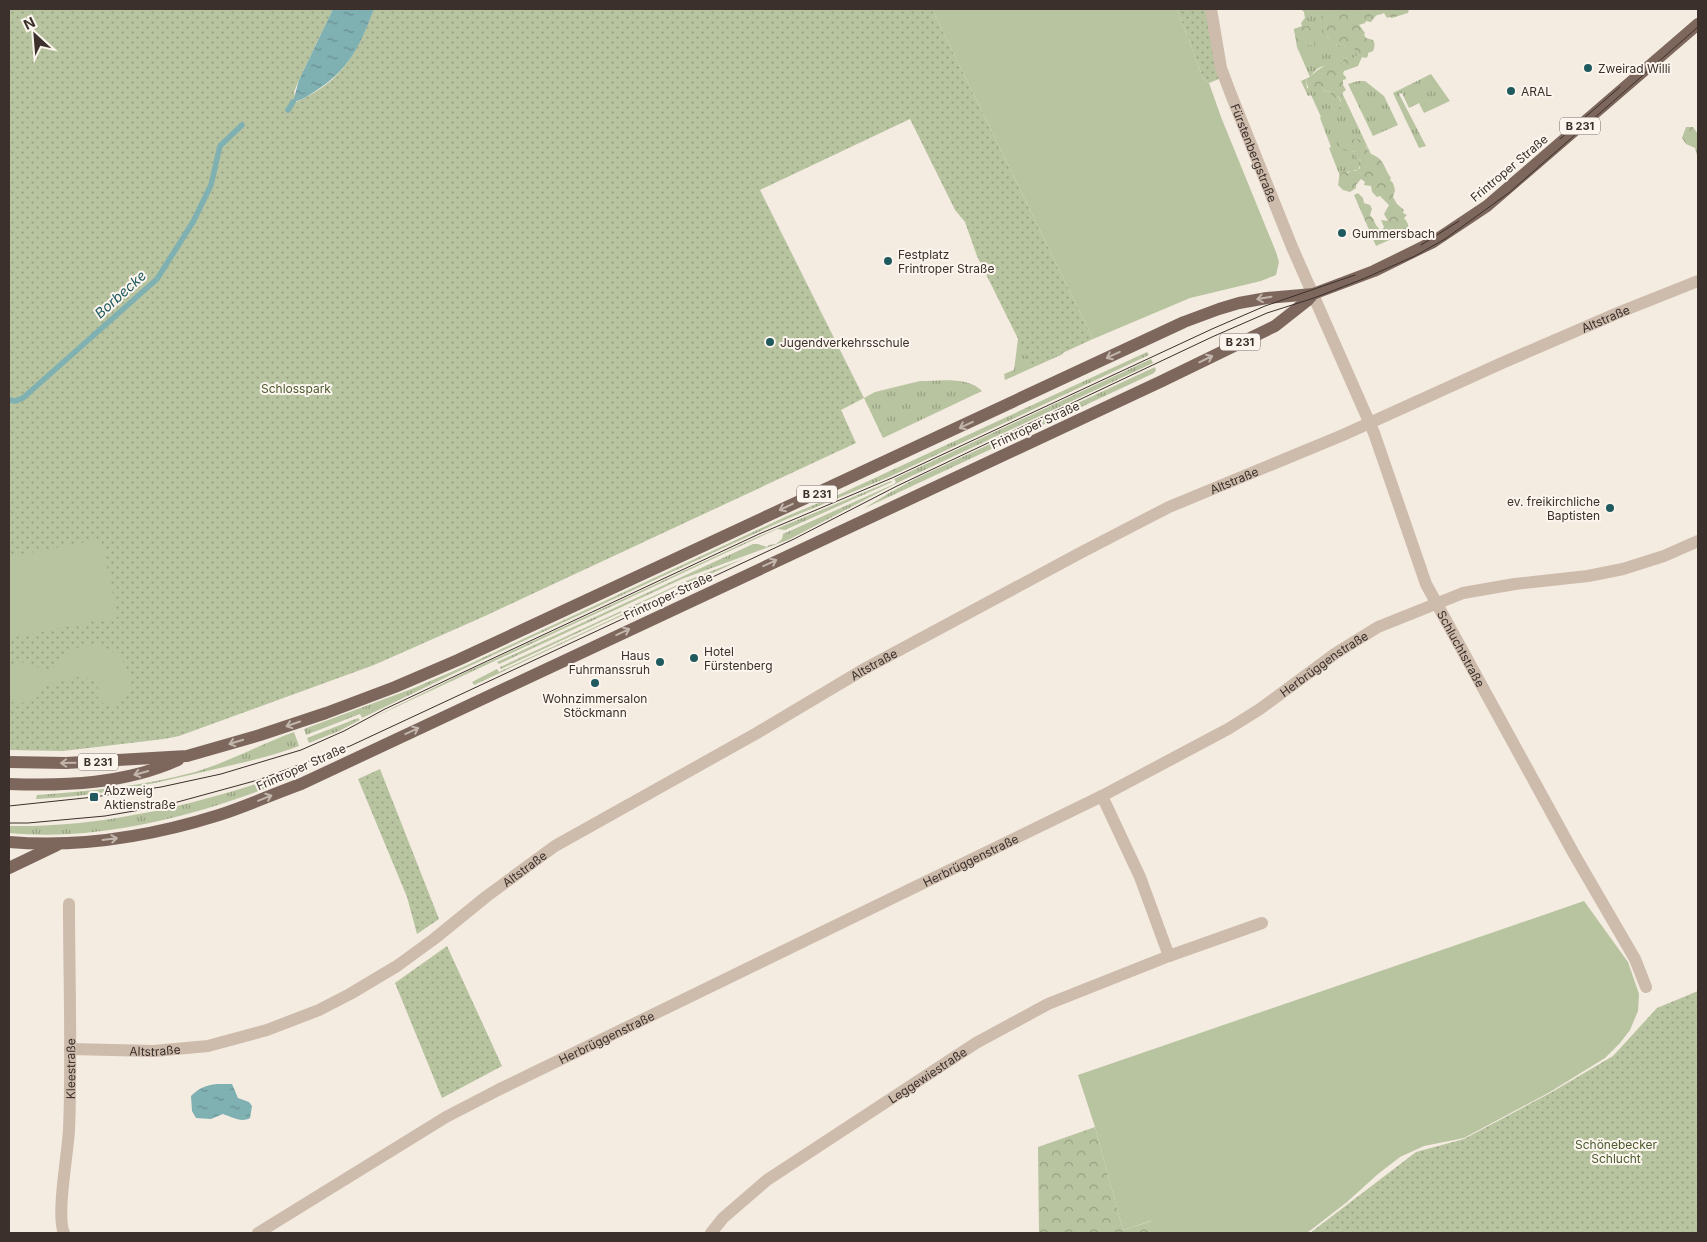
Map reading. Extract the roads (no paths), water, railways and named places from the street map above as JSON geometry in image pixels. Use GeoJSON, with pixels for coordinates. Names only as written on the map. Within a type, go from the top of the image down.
{"type":"FeatureCollection","features":[{"type":"Feature","properties":{"kind":"main road","name":"Frintroper Straße"},"geometry":{"type":"LineString","coordinates":[[9,762],[66,764],[187,756],[252,738],[326,713],[434,670],[1184,322],[1239,303],[1312,294],[1344,284],[1395,262],[1433,242],[1487,206],[1698,24]]}},
{"type":"Feature","properties":{"kind":"main road","name":"Frintroper Straße"},"geometry":{"type":"LineString","coordinates":[[9,842],[61,843],[129,836],[170,828],[219,815],[300,784],[1162,381],[1275,326],[1308,300],[1312,294]]}},
{"type":"Feature","properties":{"kind":"main road"},"geometry":{"type":"LineString","coordinates":[[9,784],[77,784],[114,780],[162,767],[187,756]]}},
{"type":"Feature","properties":{"kind":"main road","name":"B 231"},"geometry":{"type":"LineString","coordinates":[[9,868],[61,843]]}},
{"type":"Feature","properties":{"kind":"street","name":"Fürstenbergstraße"},"geometry":{"type":"LineString","coordinates":[[1211,9],[1221,68],[1226,83],[1312,294]]}},
{"type":"Feature","properties":{"kind":"street","name":"Altstraße"},"geometry":{"type":"LineString","coordinates":[[70,1049],[154,1051],[208,1046],[267,1030],[319,1010],[397,966],[555,846],[757,733],[866,668],[1169,507],[1370,423],[1576,331],[1698,281]]}},
{"type":"Feature","properties":{"kind":"street","name":"Schluchtstraße"},"geometry":{"type":"LineString","coordinates":[[1312,294],[1370,423],[1426,584],[1574,854],[1636,959],[1646,987]]}},
{"type":"Feature","properties":{"kind":"street","name":"Herbrüggenstraße"},"geometry":{"type":"LineString","coordinates":[[258,1233],[446,1117],[1102,796],[1228,729],[1260,709],[1359,637],[1398,618],[1463,593],[1488,588],[1588,576],[1623,569],[1664,556],[1698,541]]}},
{"type":"Feature","properties":{"kind":"street"},"geometry":{"type":"LineString","coordinates":[[1102,796],[1140,877],[1169,956]]}},
{"type":"Feature","properties":{"kind":"street","name":"Kleestraße"},"geometry":{"type":"LineString","coordinates":[[64,1233],[62,1230],[62,1209],[69,1131],[69,904]]}},
{"type":"Feature","properties":{"kind":"street","name":"Leggewiestraße"},"geometry":{"type":"LineString","coordinates":[[710,1233],[723,1218],[767,1180],[976,1043],[1048,1004],[1169,956],[1262,923]]}},
{"type":"Feature","properties":{"kind":"water"},"geometry":{"type":"Polygon","coordinates":[[[333,9],[374,9],[358,46],[345,66],[326,84],[307,97],[293,102],[299,80],[333,9]]]}},
{"type":"Feature","properties":{"kind":"water"},"geometry":{"type":"Polygon","coordinates":[[[217,1084],[232,1084],[238,1098],[249,1102],[252,1106],[250,1118],[240,1120],[223,1114],[211,1119],[196,1118],[192,1111],[191,1096],[203,1087],[217,1084]]]}},
{"type":"Feature","properties":{"kind":"waterway","name":"Borbecke"},"geometry":{"type":"LineString","coordinates":[[288,110],[293,102]]}},
{"type":"Feature","properties":{"kind":"waterway","name":"Borbecke"},"geometry":{"type":"LineString","coordinates":[[9,400],[16,401],[23,398],[157,279],[193,222],[211,185],[220,146],[242,125]]}},
{"type":"Feature","properties":{"kind":"tram line"},"geometry":{"type":"LineString","coordinates":[[9,823],[105,816],[163,806],[258,780],[350,746],[794,539],[897,486],[1212,337],[1267,313],[1314,298],[1363,279],[1415,256],[1445,239],[1510,192],[1698,27]]}},
{"type":"Feature","properties":{"kind":"tram line"},"geometry":{"type":"LineString","coordinates":[[1560,139],[1620,87]]}},
{"type":"Feature","properties":{"kind":"tram line"},"geometry":{"type":"LineString","coordinates":[[1421,245],[1459,221]]}},
{"type":"Feature","properties":{"kind":"tram line"},"geometry":{"type":"LineString","coordinates":[[9,806],[94,797],[161,787],[221,774],[301,750],[759,534],[892,478],[1212,329],[1265,306],[1355,275]]}},
{"type":"Feature","properties":{"kind":"place","name":"Zweirad Willi"},"geometry":{"type":"Point","coordinates":[1588,68]}},
{"type":"Feature","properties":{"kind":"place","name":"ARAL"},"geometry":{"type":"Point","coordinates":[1511,91]}},
{"type":"Feature","properties":{"kind":"place","name":"Gummersbach"},"geometry":{"type":"Point","coordinates":[1342,233]}},
{"type":"Feature","properties":{"kind":"place","name":"Festplatz Frintroper Straße"},"geometry":{"type":"Point","coordinates":[888,261]}},
{"type":"Feature","properties":{"kind":"place","name":"Jugendverkehrsschule"},"geometry":{"type":"Point","coordinates":[770,342]}},
{"type":"Feature","properties":{"kind":"place","name":"ev. freikirchliche Baptisten"},"geometry":{"type":"Point","coordinates":[1610,508]}},
{"type":"Feature","properties":{"kind":"place","name":"Hotel Fürstenberg"},"geometry":{"type":"Point","coordinates":[694,658]}},
{"type":"Feature","properties":{"kind":"place","name":"Haus Fuhrmanssruh"},"geometry":{"type":"Point","coordinates":[660,662]}},
{"type":"Feature","properties":{"kind":"place","name":"Wohnzimmersalon Stöckmann"},"geometry":{"type":"Point","coordinates":[595,683]}},
{"type":"Feature","properties":{"kind":"place","name":"Abzweig Aktienstraße"},"geometry":{"type":"Point","coordinates":[94,797]}},
{"type":"Feature","properties":{"kind":"park label","name":"Schlosspark"},"geometry":{"type":"Point","coordinates":[296,388]}},
{"type":"Feature","properties":{"kind":"park label","name":"Schönebecker Schlucht"},"geometry":{"type":"Point","coordinates":[1616,1151]}}]}
